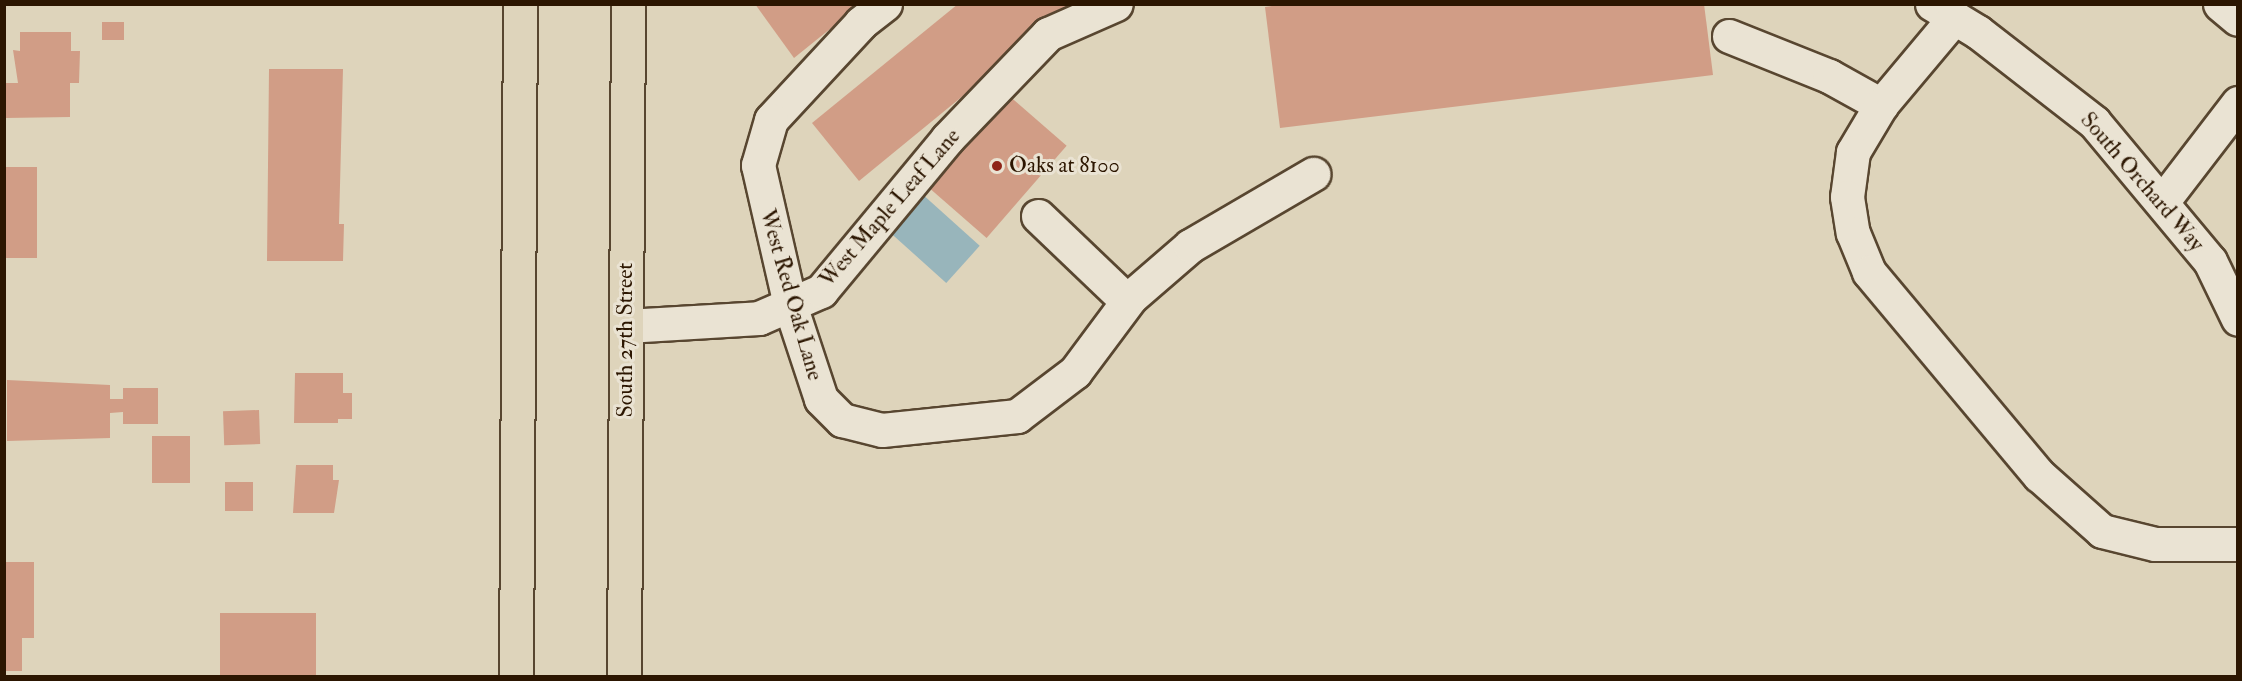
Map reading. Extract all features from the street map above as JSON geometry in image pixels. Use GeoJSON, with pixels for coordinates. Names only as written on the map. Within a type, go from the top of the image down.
{"type":"FeatureCollection","features":[{"type":"Feature","properties":{"kind":"main road"},"geometry":{"type":"LineString","coordinates":[[516,676],[520,4]]}},
{"type":"Feature","properties":{"kind":"main road","name":"South 27th Street"},"geometry":{"type":"LineString","coordinates":[[624,676],[628,4]]}},
{"type":"Feature","properties":{"kind":"street","name":"West Red Oak Lane"},"geometry":{"type":"LineString","coordinates":[[885,4],[861,23],[771,120],[758,165],[790,304],[820,399],[842,420],[882,430],[1017,416],[1075,372],[1127,301],[1191,246],[1313,174]]}},
{"type":"Feature","properties":{"kind":"street","name":"West Maple Leaf Lane"},"geometry":{"type":"LineString","coordinates":[[626,326],[759,318],[820,291],[947,139],[1048,34],[1116,4]]}},
{"type":"Feature","properties":{"kind":"street"},"geometry":{"type":"LineString","coordinates":[[2220,4],[2238,19]]}},
{"type":"Feature","properties":{"kind":"street"},"geometry":{"type":"LineString","coordinates":[[1943,11],[1852,152],[1847,197],[1853,233],[1869,272],[2039,474],[2102,531],[2156,544],[2238,544]]}},
{"type":"Feature","properties":{"kind":"street","name":"South Orchard Way"},"geometry":{"type":"LineString","coordinates":[[1943,11],[2094,122],[2210,261],[2238,319]]}},
{"type":"Feature","properties":{"kind":"street"},"geometry":{"type":"LineString","coordinates":[[1729,36],[1829,76],[1881,105]]}},
{"type":"Feature","properties":{"kind":"street"},"geometry":{"type":"LineString","coordinates":[[2162,202],[2238,103]]}},
{"type":"Feature","properties":{"kind":"street"},"geometry":{"type":"LineString","coordinates":[[1038,216],[1127,301]]}},
{"type":"Feature","properties":{"kind":"water"},"geometry":{"type":"Polygon","coordinates":[[[921,193],[980,246],[946,283],[888,230],[921,193]]]}},
{"type":"Feature","properties":{"kind":"building"},"geometry":{"type":"Polygon","coordinates":[[[755,4],[861,4],[794,58],[755,4]]]}},
{"type":"Feature","properties":{"kind":"building"},"geometry":{"type":"Polygon","coordinates":[[[958,4],[1075,4],[859,181],[812,123],[958,4]]]}},
{"type":"Feature","properties":{"kind":"building"},"geometry":{"type":"Polygon","coordinates":[[[1287,4],[1704,4],[1713,75],[1280,128],[1265,7],[1287,4]]]}},
{"type":"Feature","properties":{"kind":"building"},"geometry":{"type":"Polygon","coordinates":[[[102,22],[124,22],[124,40],[102,40],[102,22]]]}},
{"type":"Feature","properties":{"kind":"building"},"geometry":{"type":"Polygon","coordinates":[[[20,32],[71,32],[71,51],[80,51],[79,83],[70,83],[70,117],[5,118],[6,83],[18,83],[13,50],[20,51],[20,32]]]}},
{"type":"Feature","properties":{"kind":"building"},"geometry":{"type":"Polygon","coordinates":[[[269,69],[343,69],[339,224],[344,224],[343,261],[267,261],[269,69]]]}},
{"type":"Feature","properties":{"kind":"building","name":"Oaks at 8100"},"geometry":{"type":"Polygon","coordinates":[[[1007,94],[1067,146],[987,238],[927,186],[1007,94]]]}},
{"type":"Feature","properties":{"kind":"building"},"geometry":{"type":"Polygon","coordinates":[[[4,167],[37,167],[37,258],[4,258],[4,167]]]}},
{"type":"Feature","properties":{"kind":"building"},"geometry":{"type":"Polygon","coordinates":[[[295,373],[343,373],[343,393],[352,393],[352,419],[338,419],[338,423],[294,423],[295,373]]]}},
{"type":"Feature","properties":{"kind":"building"},"geometry":{"type":"Polygon","coordinates":[[[7,380],[110,385],[110,399],[123,399],[123,388],[158,388],[158,424],[123,424],[123,412],[110,413],[110,438],[7,441],[7,380]]]}},
{"type":"Feature","properties":{"kind":"building"},"geometry":{"type":"Polygon","coordinates":[[[259,410],[260,444],[224,445],[223,411],[259,410]]]}},
{"type":"Feature","properties":{"kind":"building"},"geometry":{"type":"Polygon","coordinates":[[[152,436],[190,436],[190,483],[152,483],[152,436]]]}},
{"type":"Feature","properties":{"kind":"building"},"geometry":{"type":"Polygon","coordinates":[[[296,465],[333,465],[333,480],[339,480],[334,513],[293,513],[296,465]]]}},
{"type":"Feature","properties":{"kind":"building"},"geometry":{"type":"Polygon","coordinates":[[[225,482],[253,482],[253,511],[225,511],[225,482]]]}},
{"type":"Feature","properties":{"kind":"building"},"geometry":{"type":"Polygon","coordinates":[[[4,562],[34,562],[34,638],[22,638],[22,671],[4,671],[4,562]]]}},
{"type":"Feature","properties":{"kind":"building"},"geometry":{"type":"Polygon","coordinates":[[[220,613],[316,613],[316,676],[220,676],[220,613]]]}},
{"type":"Feature","properties":{"kind":"place","name":"Oaks at 8100"},"geometry":{"type":"Point","coordinates":[997,166]}}]}
